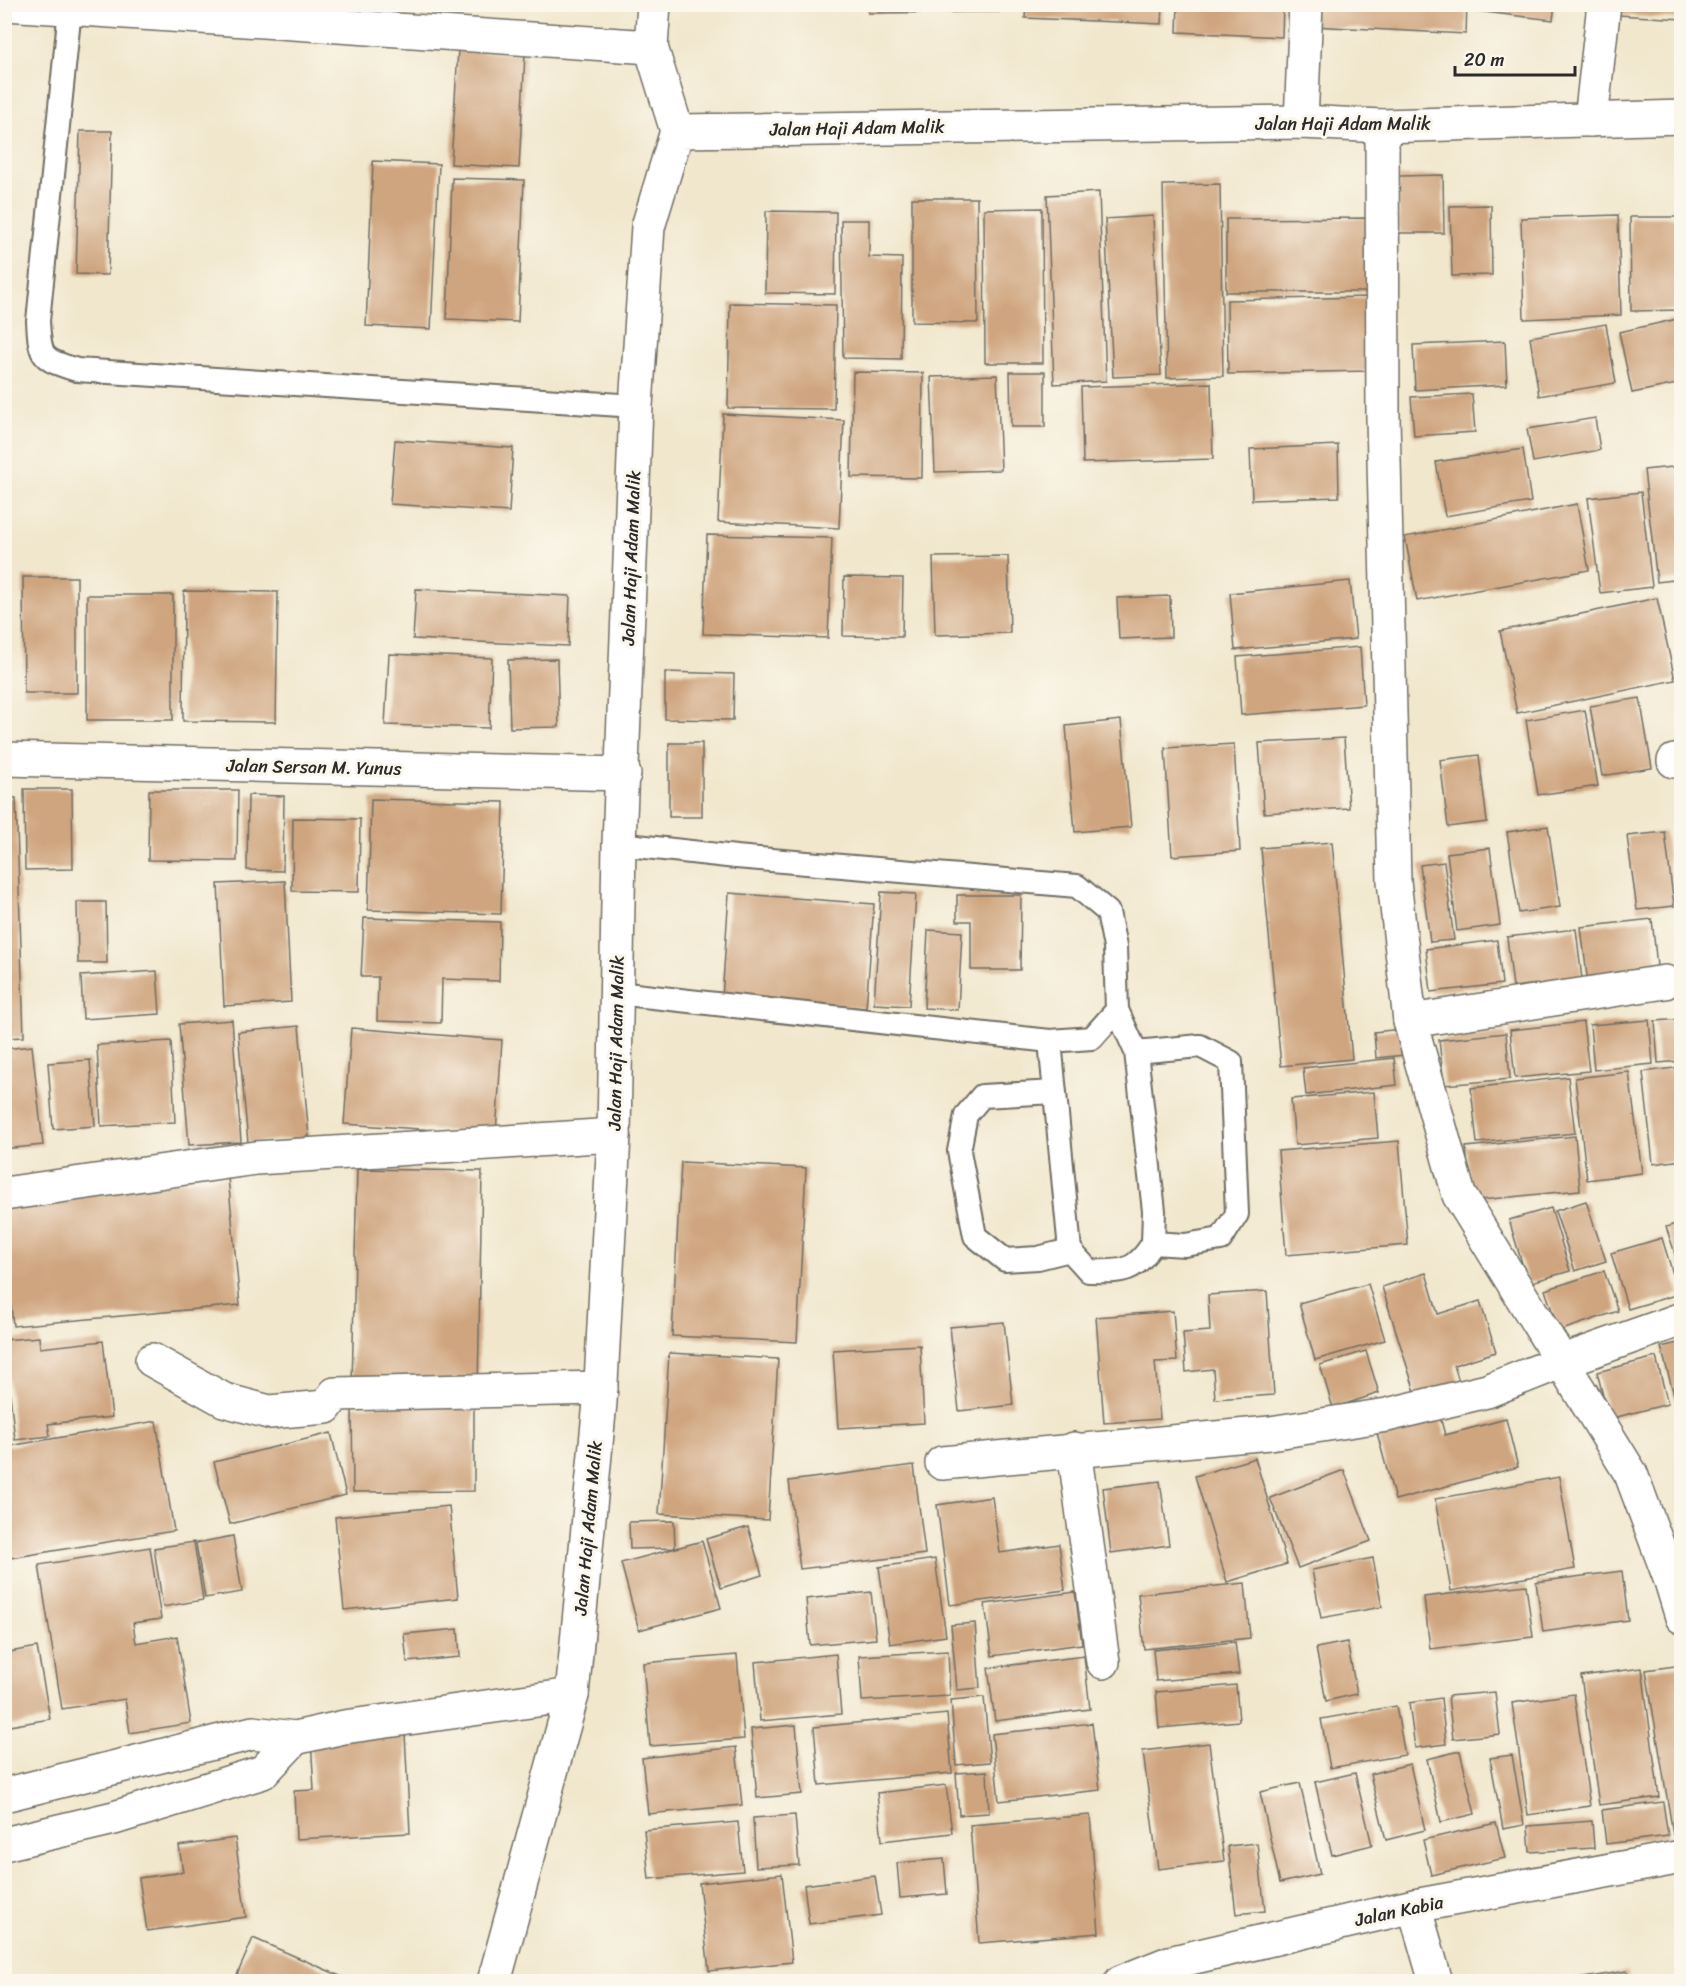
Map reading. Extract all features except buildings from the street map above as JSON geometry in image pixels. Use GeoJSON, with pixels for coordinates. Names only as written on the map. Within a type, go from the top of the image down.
{"type":"FeatureCollection","features":[{"type":"Feature","properties":{"kind":"street"},"geometry":{"type":"LineString","coordinates":[[6,4],[651,47]]}},
{"type":"Feature","properties":{"kind":"street"},"geometry":{"type":"LineString","coordinates":[[654,4],[651,47],[676,131]]}},
{"type":"Feature","properties":{"kind":"street"},"geometry":{"type":"LineString","coordinates":[[1301,122],[1306,4]]}},
{"type":"Feature","properties":{"kind":"street"},"geometry":{"type":"LineString","coordinates":[[1591,120],[1604,4]]}},
{"type":"Feature","properties":{"kind":"street","name":"Jalan Haji Adam Malik"},"geometry":{"type":"LineString","coordinates":[[494,1982],[572,1695],[601,1388],[614,1135],[620,844],[636,406],[648,227],[676,131],[1301,122],[1382,126],[1682,117]]}},
{"type":"Feature","properties":{"kind":"street"},"geometry":{"type":"LineString","coordinates":[[1382,126],[1383,417],[1394,881],[1410,1020],[1459,1195],[1563,1361],[1630,1474],[1671,1581],[1682,1617]]}},
{"type":"Feature","properties":{"kind":"street","name":"Jalan Sersan M. Yunus"},"geometry":{"type":"LineString","coordinates":[[4,759],[624,774]]}},
{"type":"Feature","properties":{"kind":"street"},"geometry":{"type":"LineString","coordinates":[[1410,1020],[1665,982]]}},
{"type":"Feature","properties":{"kind":"street"},"geometry":{"type":"LineString","coordinates":[[4,1194],[256,1158],[614,1135]]}},
{"type":"Feature","properties":{"kind":"street"},"geometry":{"type":"LineString","coordinates":[[942,1463],[1074,1449],[1270,1433],[1387,1415],[1487,1391],[1563,1361],[1682,1319]]}},
{"type":"Feature","properties":{"kind":"street"},"geometry":{"type":"LineString","coordinates":[[152,1360],[224,1400],[269,1412],[326,1407],[335,1394],[601,1388]]}},
{"type":"Feature","properties":{"kind":"street"},"geometry":{"type":"LineString","coordinates":[[1074,1449],[1103,1662]]}},
{"type":"Feature","properties":{"kind":"street"},"geometry":{"type":"LineString","coordinates":[[4,1795],[253,1733],[295,1738],[344,1727],[572,1695]]}},
{"type":"Feature","properties":{"kind":"street"},"geometry":{"type":"LineString","coordinates":[[4,1844],[114,1818],[263,1772],[295,1738]]}},
{"type":"Feature","properties":{"kind":"street","name":"Jalan Kabia"},"geometry":{"type":"LineString","coordinates":[[1121,1982],[1172,1972],[1414,1906],[1682,1857]]}},
{"type":"Feature","properties":{"kind":"street"},"geometry":{"type":"LineString","coordinates":[[1414,1906],[1436,1982]]}},
{"type":"Feature","properties":{"kind":"lane"},"geometry":{"type":"LineString","coordinates":[[70,9],[38,321],[39,347],[49,362],[77,370],[636,406]]}},
{"type":"Feature","properties":{"kind":"lane"},"geometry":{"type":"LineString","coordinates":[[620,844],[736,857],[1077,886],[1108,912],[1115,947],[1117,1010],[1136,1052],[1154,1211],[1153,1243],[1142,1261],[1119,1272],[1089,1271],[1070,1250],[1050,1041]]}},
{"type":"Feature","properties":{"kind":"lane"},"geometry":{"type":"LineString","coordinates":[[617,993],[1050,1041],[1092,1038],[1117,1010]]}},
{"type":"Feature","properties":{"kind":"lane"},"geometry":{"type":"LineString","coordinates":[[1136,1052],[1200,1046],[1231,1062],[1237,1214],[1221,1239],[1185,1245],[1153,1243]]}},
{"type":"Feature","properties":{"kind":"lane"},"geometry":{"type":"LineString","coordinates":[[1055,1092],[982,1096],[966,1115],[959,1151],[975,1236],[1005,1260],[1038,1258],[1070,1250]]}}]}
